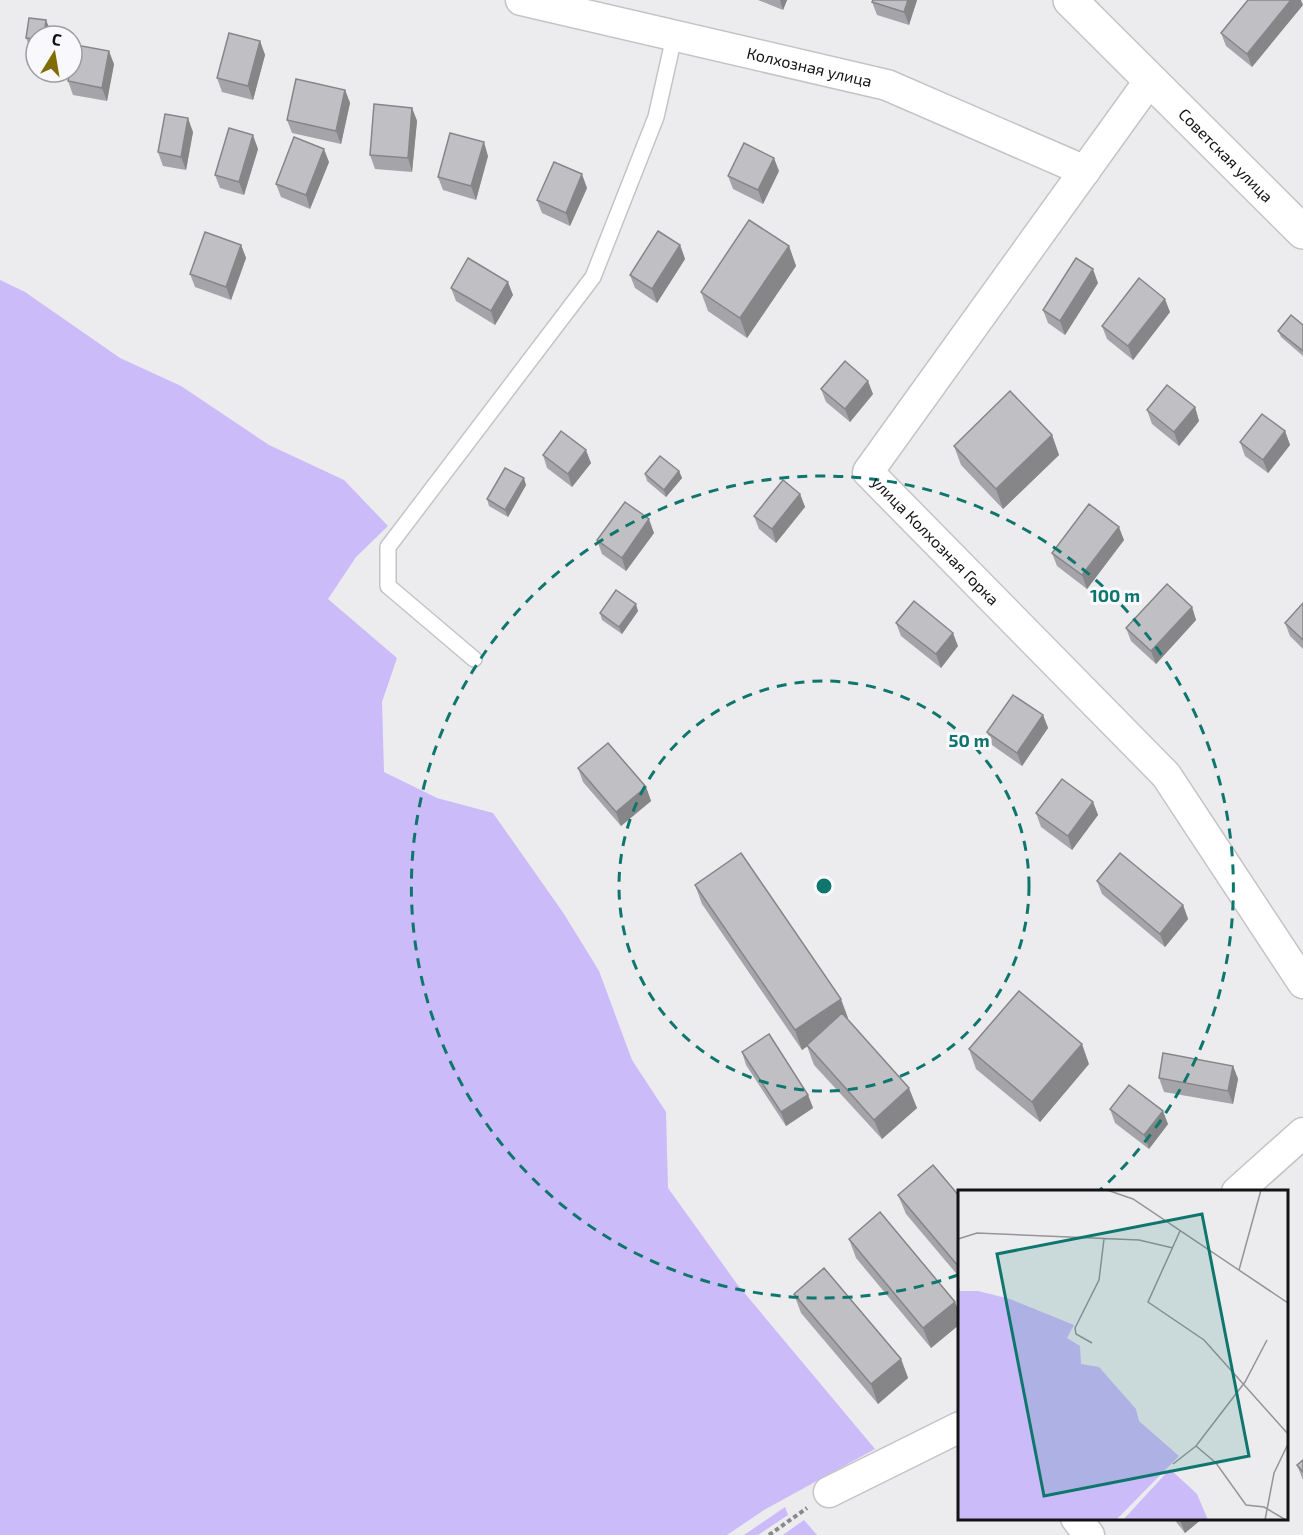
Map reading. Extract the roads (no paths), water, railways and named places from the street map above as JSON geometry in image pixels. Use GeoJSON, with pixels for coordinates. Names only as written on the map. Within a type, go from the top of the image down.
{"type":"FeatureCollection","features":[{"type":"Feature","properties":{"kind":"main road","name":"Советская улица"},"geometry":{"type":"LineString","coordinates":[[1070,0],[1303,232]]}},
{"type":"Feature","properties":{"kind":"street","name":"Колхозная улица"},"geometry":{"type":"LineString","coordinates":[[521,0],[887,85],[1084,171]]}},
{"type":"Feature","properties":{"kind":"street","name":"улица Колхозная Горка"},"geometry":{"type":"LineString","coordinates":[[1150,80],[868,472],[1166,775],[1303,983]]}},
{"type":"Feature","properties":{"kind":"street"},"geometry":{"type":"LineString","coordinates":[[1238,1190],[1303,1132]]}},
{"type":"Feature","properties":{"kind":"street"},"geometry":{"type":"LineString","coordinates":[[829,1492],[958,1428]]}},
{"type":"Feature","properties":{"kind":"street"},"geometry":{"type":"LineString","coordinates":[[1078,1520],[1089,1535]]}},
{"type":"Feature","properties":{"kind":"lane"},"geometry":{"type":"LineString","coordinates":[[474,659],[388,586],[388,547],[593,277],[656,117],[674,37]]}}]}
